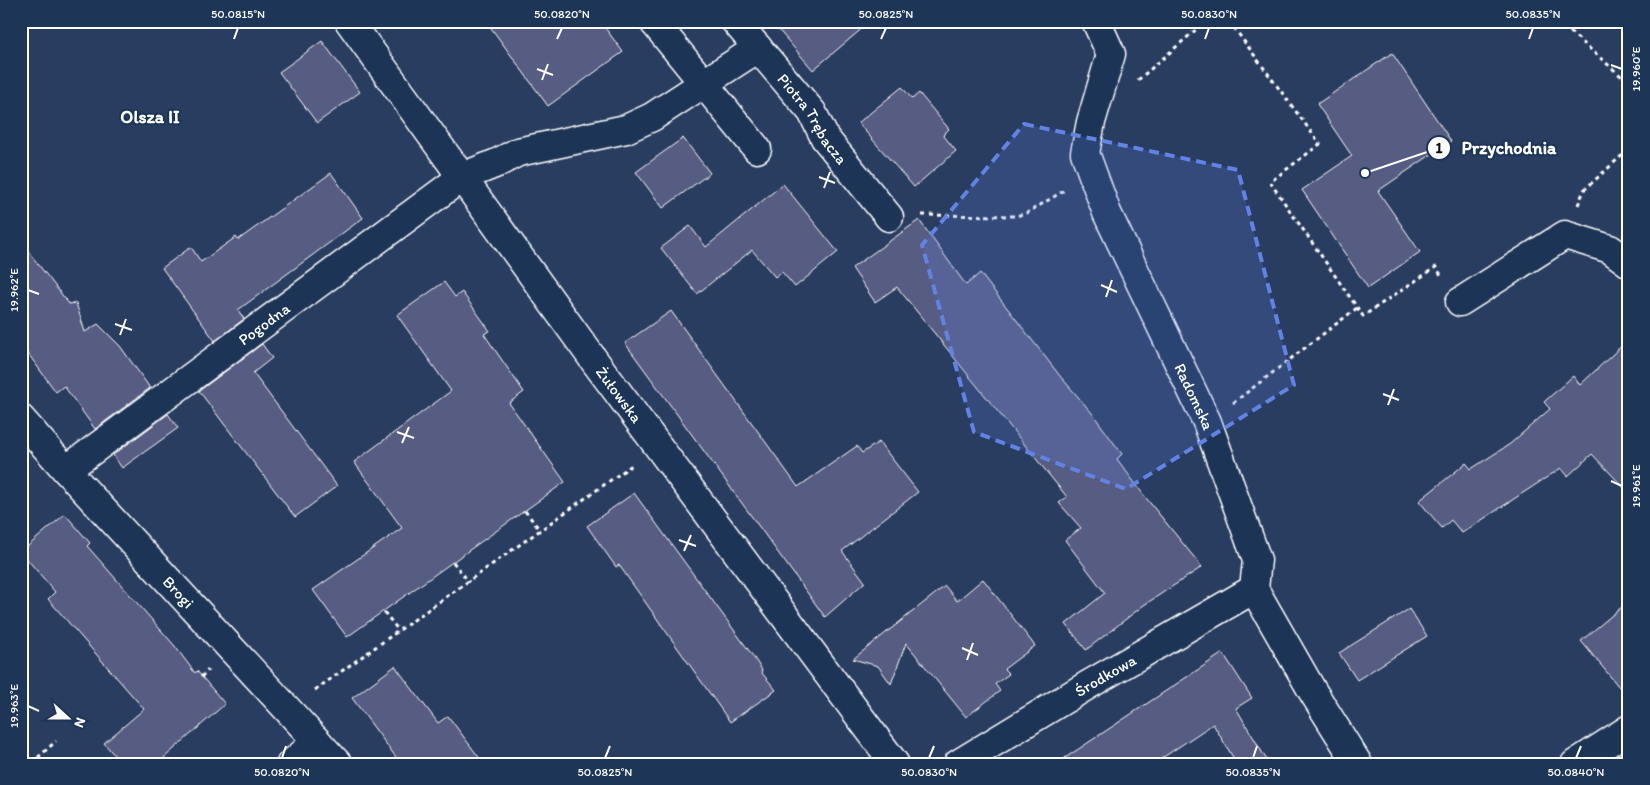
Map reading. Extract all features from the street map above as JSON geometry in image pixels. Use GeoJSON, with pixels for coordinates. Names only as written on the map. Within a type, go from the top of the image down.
{"type":"FeatureCollection","features":[{"type":"Feature","properties":{"kind":"street","name":"Żułowska"},"geometry":{"type":"LineString","coordinates":[[349,21],[658,447],[895,764]]}},
{"type":"Feature","properties":{"kind":"street"},"geometry":{"type":"LineString","coordinates":[[653,21],[757,149]]}},
{"type":"Feature","properties":{"kind":"street","name":"Piotra Trębacza"},"geometry":{"type":"LineString","coordinates":[[734,21],[812,112],[825,138],[889,217]]}},
{"type":"Feature","properties":{"kind":"street"},"geometry":{"type":"LineString","coordinates":[[1085,153],[1091,122],[1111,54],[1096,21]]}},
{"type":"Feature","properties":{"kind":"street","name":"Pogodna"},"geometry":{"type":"LineString","coordinates":[[66,470],[462,177],[518,152],[626,130],[652,117],[758,48]]}},
{"type":"Feature","properties":{"kind":"street","name":"Radomska"},"geometry":{"type":"LineString","coordinates":[[1085,153],[1107,213],[1207,422],[1257,560],[1254,589]]}},
{"type":"Feature","properties":{"kind":"street"},"geometry":{"type":"LineString","coordinates":[[1460,302],[1565,235],[1610,249],[1629,262]]}},
{"type":"Feature","properties":{"kind":"street","name":"Brogi"},"geometry":{"type":"LineString","coordinates":[[21,419],[338,764]]}},
{"type":"Feature","properties":{"kind":"street"},"geometry":{"type":"LineString","coordinates":[[1254,589],[1313,692],[1358,764]]}},
{"type":"Feature","properties":{"kind":"street","name":"Środkowa"},"geometry":{"type":"LineString","coordinates":[[958,764],[1088,685],[1254,589]]}},
{"type":"Feature","properties":{"kind":"street"},"geometry":{"type":"LineString","coordinates":[[1575,764],[1629,729]]}},
{"type":"Feature","properties":{"kind":"street"},"geometry":{"type":"LineString","coordinates":[[292,764],[317,741]]}},
{"type":"Feature","properties":{"kind":"path"},"geometry":{"type":"LineString","coordinates":[[1134,84],[1206,21]]}},
{"type":"Feature","properties":{"kind":"path"},"geometry":{"type":"LineString","coordinates":[[1229,21],[1320,144],[1270,182],[1363,316],[1436,267],[1460,302]]}},
{"type":"Feature","properties":{"kind":"path"},"geometry":{"type":"LineString","coordinates":[[1558,21],[1629,83]]}},
{"type":"Feature","properties":{"kind":"path"},"geometry":{"type":"LineString","coordinates":[[1567,236],[1584,190],[1629,149]]}},
{"type":"Feature","properties":{"kind":"path"},"geometry":{"type":"LineString","coordinates":[[922,215],[1016,216],[1027,213],[1073,186],[1085,153]]}},
{"type":"Feature","properties":{"kind":"path"},"geometry":{"type":"LineString","coordinates":[[1207,422],[1357,308]]}},
{"type":"Feature","properties":{"kind":"path"},"geometry":{"type":"LineString","coordinates":[[288,710],[658,447]]}},
{"type":"Feature","properties":{"kind":"path"},"geometry":{"type":"LineString","coordinates":[[525,511],[540,531]]}},
{"type":"Feature","properties":{"kind":"path"},"geometry":{"type":"LineString","coordinates":[[453,562],[469,582]]}},
{"type":"Feature","properties":{"kind":"path"},"geometry":{"type":"LineString","coordinates":[[384,612],[399,631]]}},
{"type":"Feature","properties":{"kind":"path"},"geometry":{"type":"LineString","coordinates":[[32,763],[56,741]]}},
{"type":"Feature","properties":{"kind":"highlighted area"},"geometry":{"type":"Polygon","coordinates":[[[1024,124],[1238,170],[1294,385],[1126,489],[974,432],[922,245],[1024,124]]]}},
{"type":"Feature","properties":{"kind":"building"},"geometry":{"type":"Polygon","coordinates":[[[486,21],[600,21],[623,52],[548,106],[486,21]]]}},
{"type":"Feature","properties":{"kind":"building"},"geometry":{"type":"Polygon","coordinates":[[[771,21],[871,21],[813,70],[771,21]]]}},
{"type":"Feature","properties":{"kind":"building"},"geometry":{"type":"Polygon","coordinates":[[[322,41],[360,92],[317,123],[279,72],[322,41]]]}},
{"type":"Feature","properties":{"kind":"building"},"geometry":{"type":"Polygon","coordinates":[[[1392,53],[1451,141],[1378,191],[1420,252],[1368,288],[1302,190],[1352,156],[1317,104],[1392,53]]]}},
{"type":"Feature","properties":{"kind":"building"},"geometry":{"type":"Polygon","coordinates":[[[902,87],[912,99],[919,93],[949,129],[943,135],[956,151],[914,187],[858,123],[902,87]]]}},
{"type":"Feature","properties":{"kind":"building"},"geometry":{"type":"Polygon","coordinates":[[[683,138],[710,173],[663,208],[636,172],[683,138]]]}},
{"type":"Feature","properties":{"kind":"building"},"geometry":{"type":"Polygon","coordinates":[[[331,173],[363,218],[238,310],[244,319],[215,341],[162,268],[191,247],[201,262],[236,237],[238,240],[331,173]]]}},
{"type":"Feature","properties":{"kind":"building"},"geometry":{"type":"Polygon","coordinates":[[[783,184],[838,252],[795,287],[782,272],[775,277],[752,250],[697,294],[661,248],[690,226],[706,247],[783,184]]]}},
{"type":"Feature","properties":{"kind":"building"},"geometry":{"type":"Polygon","coordinates":[[[919,220],[966,285],[980,273],[1060,376],[1092,413],[1122,454],[1117,459],[1202,567],[1144,605],[1086,650],[1066,624],[1105,593],[1065,540],[1081,528],[1059,503],[1067,497],[897,287],[875,302],[852,268],[919,220]]]}},
{"type":"Feature","properties":{"kind":"building"},"geometry":{"type":"Polygon","coordinates":[[[21,242],[69,304],[76,303],[85,332],[98,324],[120,346],[150,388],[95,429],[64,386],[56,392],[21,344],[21,242]]]}},
{"type":"Feature","properties":{"kind":"building"},"geometry":{"type":"Polygon","coordinates":[[[444,282],[455,297],[462,292],[490,331],[484,334],[524,392],[509,403],[565,482],[347,637],[313,590],[402,528],[354,462],[451,391],[397,315],[444,282]]]}},
{"type":"Feature","properties":{"kind":"building"},"geometry":{"type":"Polygon","coordinates":[[[671,311],[798,487],[857,446],[862,453],[879,442],[918,492],[842,551],[865,582],[825,617],[625,343],[671,311]]]}},
{"type":"Feature","properties":{"kind":"building"},"geometry":{"type":"Polygon","coordinates":[[[1629,339],[1629,493],[1592,454],[1568,476],[1561,468],[1462,533],[1451,520],[1442,528],[1419,501],[1466,463],[1471,469],[1510,444],[1550,409],[1544,402],[1573,376],[1580,385],[1629,339]]]}},
{"type":"Feature","properties":{"kind":"building"},"geometry":{"type":"Polygon","coordinates":[[[262,344],[272,358],[253,373],[337,486],[295,517],[199,391],[262,344]]]}},
{"type":"Feature","properties":{"kind":"building"},"geometry":{"type":"Polygon","coordinates":[[[168,414],[178,428],[122,468],[113,455],[168,414]]]}},
{"type":"Feature","properties":{"kind":"building"},"geometry":{"type":"Polygon","coordinates":[[[634,493],[750,652],[762,670],[761,672],[776,690],[730,722],[619,565],[616,567],[587,526],[634,493]]]}},
{"type":"Feature","properties":{"kind":"building"},"geometry":{"type":"Polygon","coordinates":[[[65,514],[90,543],[87,546],[174,645],[195,673],[197,671],[225,704],[157,764],[122,764],[104,743],[144,709],[48,599],[55,592],[21,552],[65,514]]]}},
{"type":"Feature","properties":{"kind":"building"},"geometry":{"type":"Polygon","coordinates":[[[983,579],[1035,646],[1004,669],[1009,674],[995,684],[1000,691],[966,717],[906,643],[891,684],[878,666],[853,659],[945,586],[957,601],[983,579]]]}},
{"type":"Feature","properties":{"kind":"building"},"geometry":{"type":"Polygon","coordinates":[[[1629,601],[1629,699],[1581,641],[1629,601]]]}},
{"type":"Feature","properties":{"kind":"building"},"geometry":{"type":"Polygon","coordinates":[[[1409,609],[1427,636],[1357,680],[1339,653],[1409,609]]]}},
{"type":"Feature","properties":{"kind":"building"},"geometry":{"type":"Polygon","coordinates":[[[1223,653],[1252,698],[1236,708],[1269,764],[1237,764],[1213,724],[1153,764],[1056,764],[1223,653]]]}},
{"type":"Feature","properties":{"kind":"building"},"geometry":{"type":"Polygon","coordinates":[[[395,666],[438,723],[448,716],[484,764],[401,764],[352,698],[395,666]]]}},
{"type":"Feature","properties":{"kind":"place","name":"Przychodnia"},"geometry":{"type":"Point","coordinates":[1365,173]}},
{"type":"Feature","properties":{"kind":"district","name":"Olsza II"},"geometry":{"type":"Point","coordinates":[150,117]}}]}
